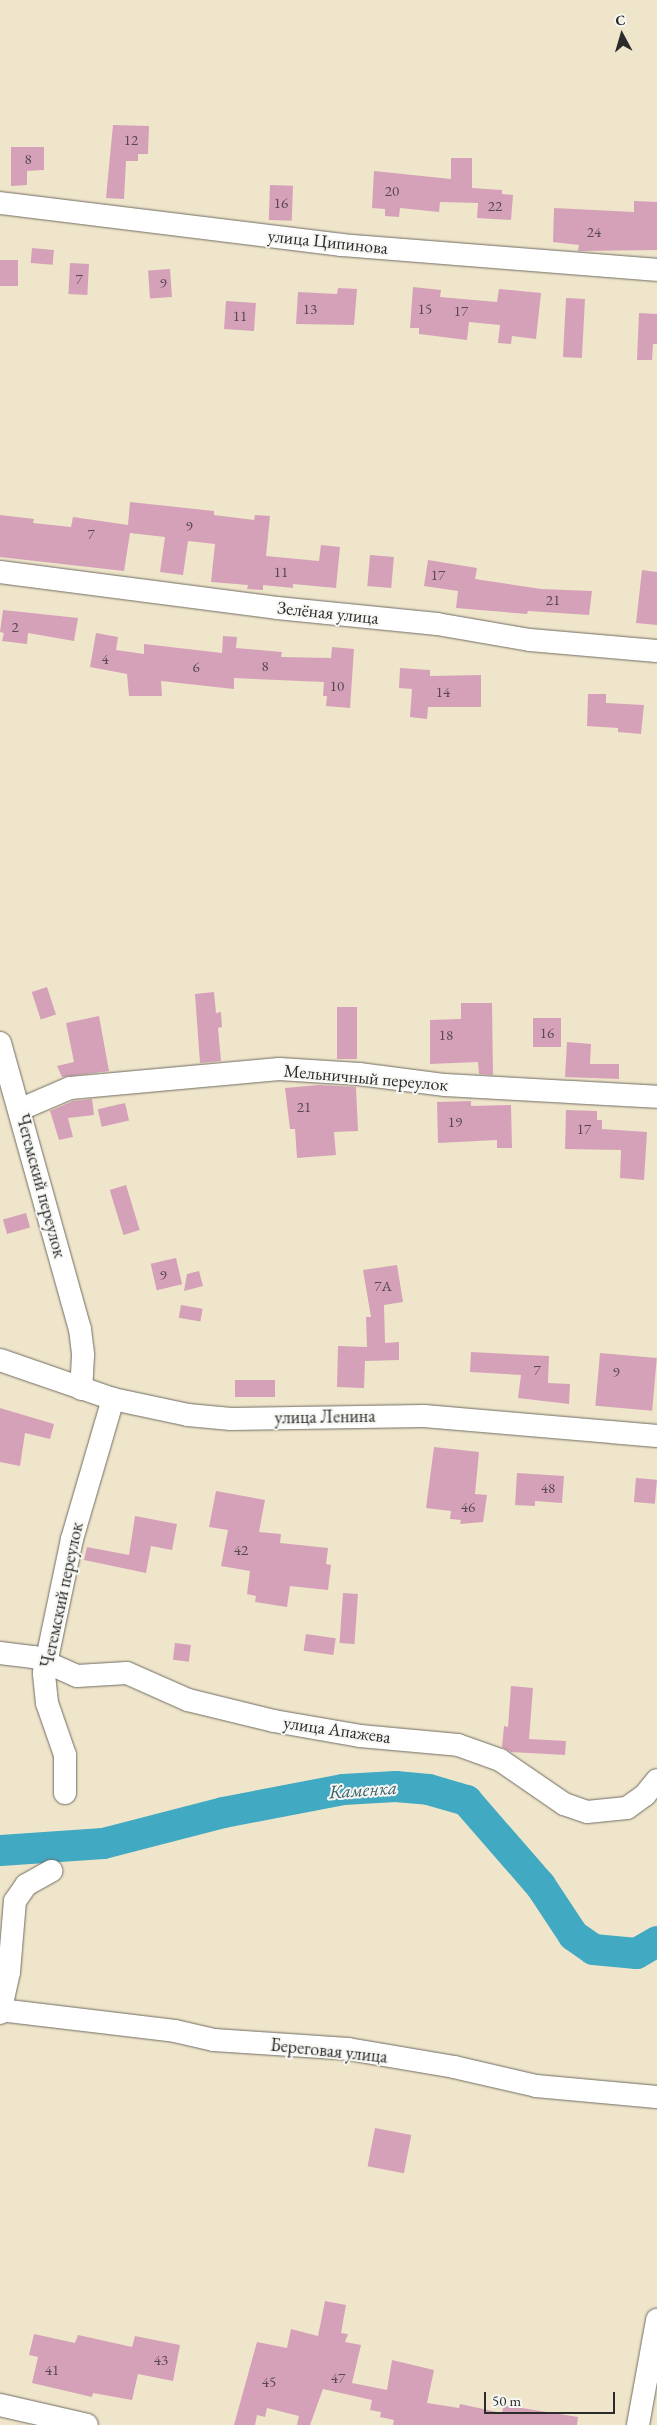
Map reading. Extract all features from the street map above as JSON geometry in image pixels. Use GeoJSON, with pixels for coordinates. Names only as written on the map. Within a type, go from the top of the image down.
{"type":"FeatureCollection","features":[{"type":"Feature","properties":{"kind":"street","name":"улица Ципинова"},"geometry":{"type":"LineString","coordinates":[[0,203],[341,245],[657,270]]}},
{"type":"Feature","properties":{"kind":"street","name":"Зелёная улица"},"geometry":{"type":"LineString","coordinates":[[0,572],[277,608],[438,624],[530,640],[657,651]]}},
{"type":"Feature","properties":{"kind":"street","name":"Чегемский переулок"},"geometry":{"type":"LineString","coordinates":[[0,1044],[20,1109],[51,1232],[80,1329],[83,1355],[81,1389]]}},
{"type":"Feature","properties":{"kind":"street","name":"Мельничный переулок"},"geometry":{"type":"LineString","coordinates":[[20,1109],[70,1088],[279,1069],[359,1074],[445,1085],[657,1097]]}},
{"type":"Feature","properties":{"kind":"street","name":"улица Ленина"},"geometry":{"type":"LineString","coordinates":[[0,1360],[113,1399],[162,1412],[207,1418],[424,1416],[657,1436]]}},
{"type":"Feature","properties":{"kind":"street","name":"Чегемский переулок"},"geometry":{"type":"LineString","coordinates":[[65,1793],[65,1755],[47,1703],[46,1661],[89,1473],[113,1399]]}},
{"type":"Feature","properties":{"kind":"street","name":"улица Апажева"},"geometry":{"type":"LineString","coordinates":[[0,1653],[46,1661],[77,1676],[127,1673],[188,1700],[274,1721],[360,1736],[458,1745],[515,1768],[564,1804],[588,1812],[627,1808],[645,1795],[657,1780]]}},
{"type":"Feature","properties":{"kind":"street"},"geometry":{"type":"LineString","coordinates":[[0,2011],[9,1972],[15,1901],[20,1891],[51,1871]]}},
{"type":"Feature","properties":{"kind":"street"},"geometry":{"type":"LineString","coordinates":[[0,1956],[12,1933]]}},
{"type":"Feature","properties":{"kind":"street","name":"Береговая улица"},"geometry":{"type":"LineString","coordinates":[[0,2011],[175,2030],[214,2040],[348,2049],[454,2067],[536,2086],[657,2097]]}},
{"type":"Feature","properties":{"kind":"street"},"geometry":{"type":"LineString","coordinates":[[638,2425],[657,2320]]}},
{"type":"Feature","properties":{"kind":"street"},"geometry":{"type":"LineString","coordinates":[[0,2405],[87,2425]]}},
{"type":"Feature","properties":{"kind":"building"},"geometry":{"type":"Polygon","coordinates":[[[113,125],[149,126],[148,154],[138,154],[138,161],[126,161],[124,199],[106,198],[113,125]]]}},
{"type":"Feature","properties":{"kind":"building"},"geometry":{"type":"Polygon","coordinates":[[[11,147],[44,147],[44,170],[27,171],[27,185],[11,186],[11,147]]]}},
{"type":"Feature","properties":{"kind":"building"},"geometry":{"type":"Polygon","coordinates":[[[451,158],[472,158],[472,188],[502,190],[502,194],[513,195],[511,220],[477,218],[478,203],[440,202],[439,212],[400,208],[399,217],[385,216],[385,209],[372,208],[374,171],[451,179],[451,158]]]}},
{"type":"Feature","properties":{"kind":"building"},"geometry":{"type":"Polygon","coordinates":[[[270,185],[293,186],[292,221],[269,220],[270,185]]]}},
{"type":"Feature","properties":{"kind":"building"},"geometry":{"type":"Polygon","coordinates":[[[634,201],[657,202],[657,250],[578,251],[579,245],[553,242],[554,208],[634,212],[634,201]]]}},
{"type":"Feature","properties":{"kind":"building"},"geometry":{"type":"Polygon","coordinates":[[[32,248],[54,250],[53,265],[31,263],[32,248]]]}},
{"type":"Feature","properties":{"kind":"building"},"geometry":{"type":"Polygon","coordinates":[[[0,260],[18,260],[18,286],[0,286],[0,260]]]}},
{"type":"Feature","properties":{"kind":"building"},"geometry":{"type":"Polygon","coordinates":[[[70,263],[89,264],[87,295],[68,294],[70,263]]]}},
{"type":"Feature","properties":{"kind":"building"},"geometry":{"type":"Polygon","coordinates":[[[170,269],[172,297],[150,298],[148,271],[170,269]]]}},
{"type":"Feature","properties":{"kind":"building"},"geometry":{"type":"Polygon","coordinates":[[[413,287],[441,290],[440,297],[497,302],[499,289],[541,293],[536,339],[512,336],[511,344],[498,343],[500,325],[469,322],[467,340],[419,334],[419,328],[410,328],[413,287]]]}},
{"type":"Feature","properties":{"kind":"building"},"geometry":{"type":"Polygon","coordinates":[[[338,288],[357,289],[354,325],[296,324],[298,292],[337,294],[338,288]]]}},
{"type":"Feature","properties":{"kind":"building"},"geometry":{"type":"Polygon","coordinates":[[[566,298],[585,299],[582,358],[563,357],[566,298]]]}},
{"type":"Feature","properties":{"kind":"building"},"geometry":{"type":"Polygon","coordinates":[[[226,301],[256,303],[254,331],[224,329],[226,301]]]}},
{"type":"Feature","properties":{"kind":"building"},"geometry":{"type":"Polygon","coordinates":[[[639,313],[657,314],[657,344],[653,344],[652,360],[637,360],[639,313]]]}},
{"type":"Feature","properties":{"kind":"building"},"geometry":{"type":"Polygon","coordinates":[[[130,502],[214,511],[214,515],[254,520],[255,515],[270,516],[266,556],[319,561],[321,545],[340,547],[336,588],[293,584],[293,588],[263,585],[263,590],[247,589],[248,585],[211,582],[215,544],[188,541],[183,575],[160,572],[165,537],[130,533],[124,571],[0,557],[0,515],[34,519],[33,523],[71,527],[73,517],[128,525],[130,502]]]}},
{"type":"Feature","properties":{"kind":"building"},"geometry":{"type":"Polygon","coordinates":[[[370,555],[394,557],[391,588],[367,586],[370,555]]]}},
{"type":"Feature","properties":{"kind":"building"},"geometry":{"type":"Polygon","coordinates":[[[428,560],[477,568],[475,579],[541,589],[592,591],[589,615],[528,611],[527,614],[456,608],[458,591],[424,586],[428,560]]]}},
{"type":"Feature","properties":{"kind":"building"},"geometry":{"type":"Polygon","coordinates":[[[642,570],[657,572],[657,625],[636,623],[642,570]]]}},
{"type":"Feature","properties":{"kind":"building"},"geometry":{"type":"Polygon","coordinates":[[[3,610],[78,618],[74,641],[28,633],[27,644],[2,641],[4,633],[0,632],[3,610]]]}},
{"type":"Feature","properties":{"kind":"building"},"geometry":{"type":"Polygon","coordinates":[[[96,633],[118,637],[116,650],[144,654],[144,644],[222,653],[223,636],[237,637],[236,648],[282,652],[281,657],[331,658],[332,647],[354,649],[350,708],[326,706],[327,696],[323,696],[324,682],[234,678],[234,689],[161,681],[162,696],[129,696],[127,674],[90,667],[96,633]]]}},
{"type":"Feature","properties":{"kind":"building"},"geometry":{"type":"Polygon","coordinates":[[[400,668],[430,670],[430,676],[481,675],[481,707],[428,707],[427,719],[410,717],[412,689],[399,688],[400,668]]]}},
{"type":"Feature","properties":{"kind":"building"},"geometry":{"type":"Polygon","coordinates":[[[588,694],[606,694],[606,703],[644,705],[641,734],[618,732],[618,728],[587,726],[588,694]]]}},
{"type":"Feature","properties":{"kind":"building"},"geometry":{"type":"Polygon","coordinates":[[[47,987],[56,1015],[41,1020],[32,992],[47,987]]]}},
{"type":"Feature","properties":{"kind":"building"},"geometry":{"type":"Polygon","coordinates":[[[214,992],[216,1013],[221,1012],[222,1027],[218,1028],[221,1061],[200,1063],[195,994],[214,992]]]}},
{"type":"Feature","properties":{"kind":"building"},"geometry":{"type":"Polygon","coordinates":[[[461,1003],[492,1003],[493,1075],[479,1074],[478,1062],[430,1064],[430,1020],[461,1019],[461,1003]]]}},
{"type":"Feature","properties":{"kind":"building"},"geometry":{"type":"Polygon","coordinates":[[[337,1007],[357,1007],[357,1059],[337,1059],[337,1007]]]}},
{"type":"Feature","properties":{"kind":"building"},"geometry":{"type":"Polygon","coordinates":[[[99,1016],[109,1071],[62,1077],[57,1066],[74,1062],[66,1023],[99,1016]]]}},
{"type":"Feature","properties":{"kind":"building"},"geometry":{"type":"Polygon","coordinates":[[[533,1018],[561,1018],[561,1047],[533,1047],[533,1018]]]}},
{"type":"Feature","properties":{"kind":"building"},"geometry":{"type":"Polygon","coordinates":[[[567,1042],[591,1044],[590,1064],[619,1064],[619,1079],[565,1077],[567,1042]]]}},
{"type":"Feature","properties":{"kind":"building"},"geometry":{"type":"Polygon","coordinates":[[[319,1085],[356,1087],[358,1131],[334,1132],[336,1155],[297,1158],[295,1129],[290,1129],[285,1088],[319,1085]]]}},
{"type":"Feature","properties":{"kind":"building"},"geometry":{"type":"Polygon","coordinates":[[[92,1099],[94,1115],[68,1118],[73,1137],[59,1140],[50,1111],[73,1101],[92,1099]]]}},
{"type":"Feature","properties":{"kind":"building"},"geometry":{"type":"Polygon","coordinates":[[[471,1101],[471,1106],[511,1105],[512,1148],[497,1148],[497,1140],[438,1143],[437,1102],[471,1101]]]}},
{"type":"Feature","properties":{"kind":"building"},"geometry":{"type":"Polygon","coordinates":[[[125,1103],[129,1121],[102,1127],[98,1109],[125,1103]]]}},
{"type":"Feature","properties":{"kind":"building"},"geometry":{"type":"Polygon","coordinates":[[[566,1110],[597,1111],[597,1120],[602,1120],[602,1129],[647,1132],[644,1180],[620,1178],[621,1150],[565,1149],[566,1110]]]}},
{"type":"Feature","properties":{"kind":"building"},"geometry":{"type":"Polygon","coordinates":[[[126,1185],[140,1230],[123,1235],[110,1190],[126,1185]]]}},
{"type":"Feature","properties":{"kind":"building"},"geometry":{"type":"Polygon","coordinates":[[[26,1213],[30,1227],[7,1234],[3,1220],[26,1213]]]}},
{"type":"Feature","properties":{"kind":"building"},"geometry":{"type":"Polygon","coordinates":[[[176,1258],[182,1284],[157,1290],[151,1264],[176,1258]]]}},
{"type":"Feature","properties":{"kind":"building"},"geometry":{"type":"Polygon","coordinates":[[[397,1265],[403,1302],[384,1305],[385,1343],[399,1342],[399,1360],[365,1361],[364,1388],[337,1387],[338,1346],[367,1347],[366,1317],[371,1317],[363,1270],[397,1265]]]}},
{"type":"Feature","properties":{"kind":"building"},"geometry":{"type":"Polygon","coordinates":[[[199,1271],[203,1286],[184,1291],[187,1274],[199,1271]]]}},
{"type":"Feature","properties":{"kind":"building"},"geometry":{"type":"Polygon","coordinates":[[[181,1305],[203,1309],[200,1322],[179,1318],[181,1305]]]}},
{"type":"Feature","properties":{"kind":"building"},"geometry":{"type":"Polygon","coordinates":[[[471,1352],[549,1356],[548,1383],[570,1384],[569,1404],[518,1398],[521,1375],[470,1372],[471,1352]]]}},
{"type":"Feature","properties":{"kind":"building"},"geometry":{"type":"Polygon","coordinates":[[[600,1353],[657,1358],[652,1411],[595,1406],[600,1353]]]}},
{"type":"Feature","properties":{"kind":"building"},"geometry":{"type":"Polygon","coordinates":[[[235,1380],[275,1380],[275,1397],[235,1397],[235,1380]]]}},
{"type":"Feature","properties":{"kind":"building"},"geometry":{"type":"Polygon","coordinates":[[[0,1408],[54,1424],[50,1439],[25,1433],[20,1466],[0,1462],[0,1408]]]}},
{"type":"Feature","properties":{"kind":"building"},"geometry":{"type":"Polygon","coordinates":[[[434,1447],[479,1452],[475,1494],[487,1495],[483,1522],[460,1524],[461,1520],[450,1519],[451,1511],[426,1508],[434,1447]]]}},
{"type":"Feature","properties":{"kind":"building"},"geometry":{"type":"Polygon","coordinates":[[[517,1473],[564,1476],[562,1503],[535,1501],[535,1506],[515,1505],[517,1473]]]}},
{"type":"Feature","properties":{"kind":"building"},"geometry":{"type":"Polygon","coordinates":[[[636,1478],[657,1480],[655,1504],[634,1502],[636,1478]]]}},
{"type":"Feature","properties":{"kind":"building"},"geometry":{"type":"Polygon","coordinates":[[[216,1491],[265,1500],[259,1532],[281,1534],[280,1543],[328,1548],[326,1564],[331,1565],[328,1590],[290,1586],[287,1607],[255,1602],[256,1596],[247,1594],[250,1571],[221,1566],[228,1530],[209,1527],[216,1491]]]}},
{"type":"Feature","properties":{"kind":"building"},"geometry":{"type":"Polygon","coordinates":[[[135,1516],[177,1524],[172,1550],[151,1546],[146,1573],[84,1560],[87,1547],[129,1555],[135,1516]]]}},
{"type":"Feature","properties":{"kind":"building"},"geometry":{"type":"Polygon","coordinates":[[[343,1593],[358,1594],[354,1644],[340,1643],[343,1593]]]}},
{"type":"Feature","properties":{"kind":"building"},"geometry":{"type":"Polygon","coordinates":[[[306,1634],[336,1638],[333,1655],[304,1651],[306,1634]]]}},
{"type":"Feature","properties":{"kind":"building"},"geometry":{"type":"Polygon","coordinates":[[[175,1643],[191,1645],[189,1662],[173,1660],[175,1643]]]}},
{"type":"Feature","properties":{"kind":"building"},"geometry":{"type":"Polygon","coordinates":[[[511,1686],[533,1688],[529,1739],[566,1741],[565,1755],[511,1752],[502,1747],[504,1726],[508,1727],[511,1686]]]}},
{"type":"Feature","properties":{"kind":"building"},"geometry":{"type":"Polygon","coordinates":[[[375,2128],[411,2135],[404,2173],[368,2166],[375,2128]]]}},
{"type":"Feature","properties":{"kind":"building"},"geometry":{"type":"Polygon","coordinates":[[[325,2301],[346,2305],[341,2333],[348,2334],[345,2342],[361,2345],[352,2383],[387,2390],[392,2360],[434,2370],[427,2403],[459,2408],[460,2404],[502,2413],[504,2405],[578,2417],[577,2425],[393,2425],[394,2420],[380,2417],[381,2412],[370,2410],[372,2400],[323,2389],[310,2425],[297,2425],[299,2416],[267,2408],[265,2417],[257,2415],[255,2425],[234,2425],[257,2342],[287,2348],[291,2329],[318,2336],[325,2301]]]}},
{"type":"Feature","properties":{"kind":"building"},"geometry":{"type":"Polygon","coordinates":[[[34,2334],[75,2343],[78,2335],[132,2347],[135,2336],[180,2345],[173,2381],[138,2374],[132,2400],[93,2393],[92,2397],[32,2383],[38,2357],[29,2355],[34,2334]]]}},
{"type":"Feature","properties":{"kind":"waterway","name":"Каменка"},"geometry":{"type":"LineString","coordinates":[[0,1850],[103,1843],[223,1812],[343,1789],[395,1786],[428,1789],[466,1800],[540,1885],[573,1935],[593,1949],[636,1953],[657,1941]]}}]}
